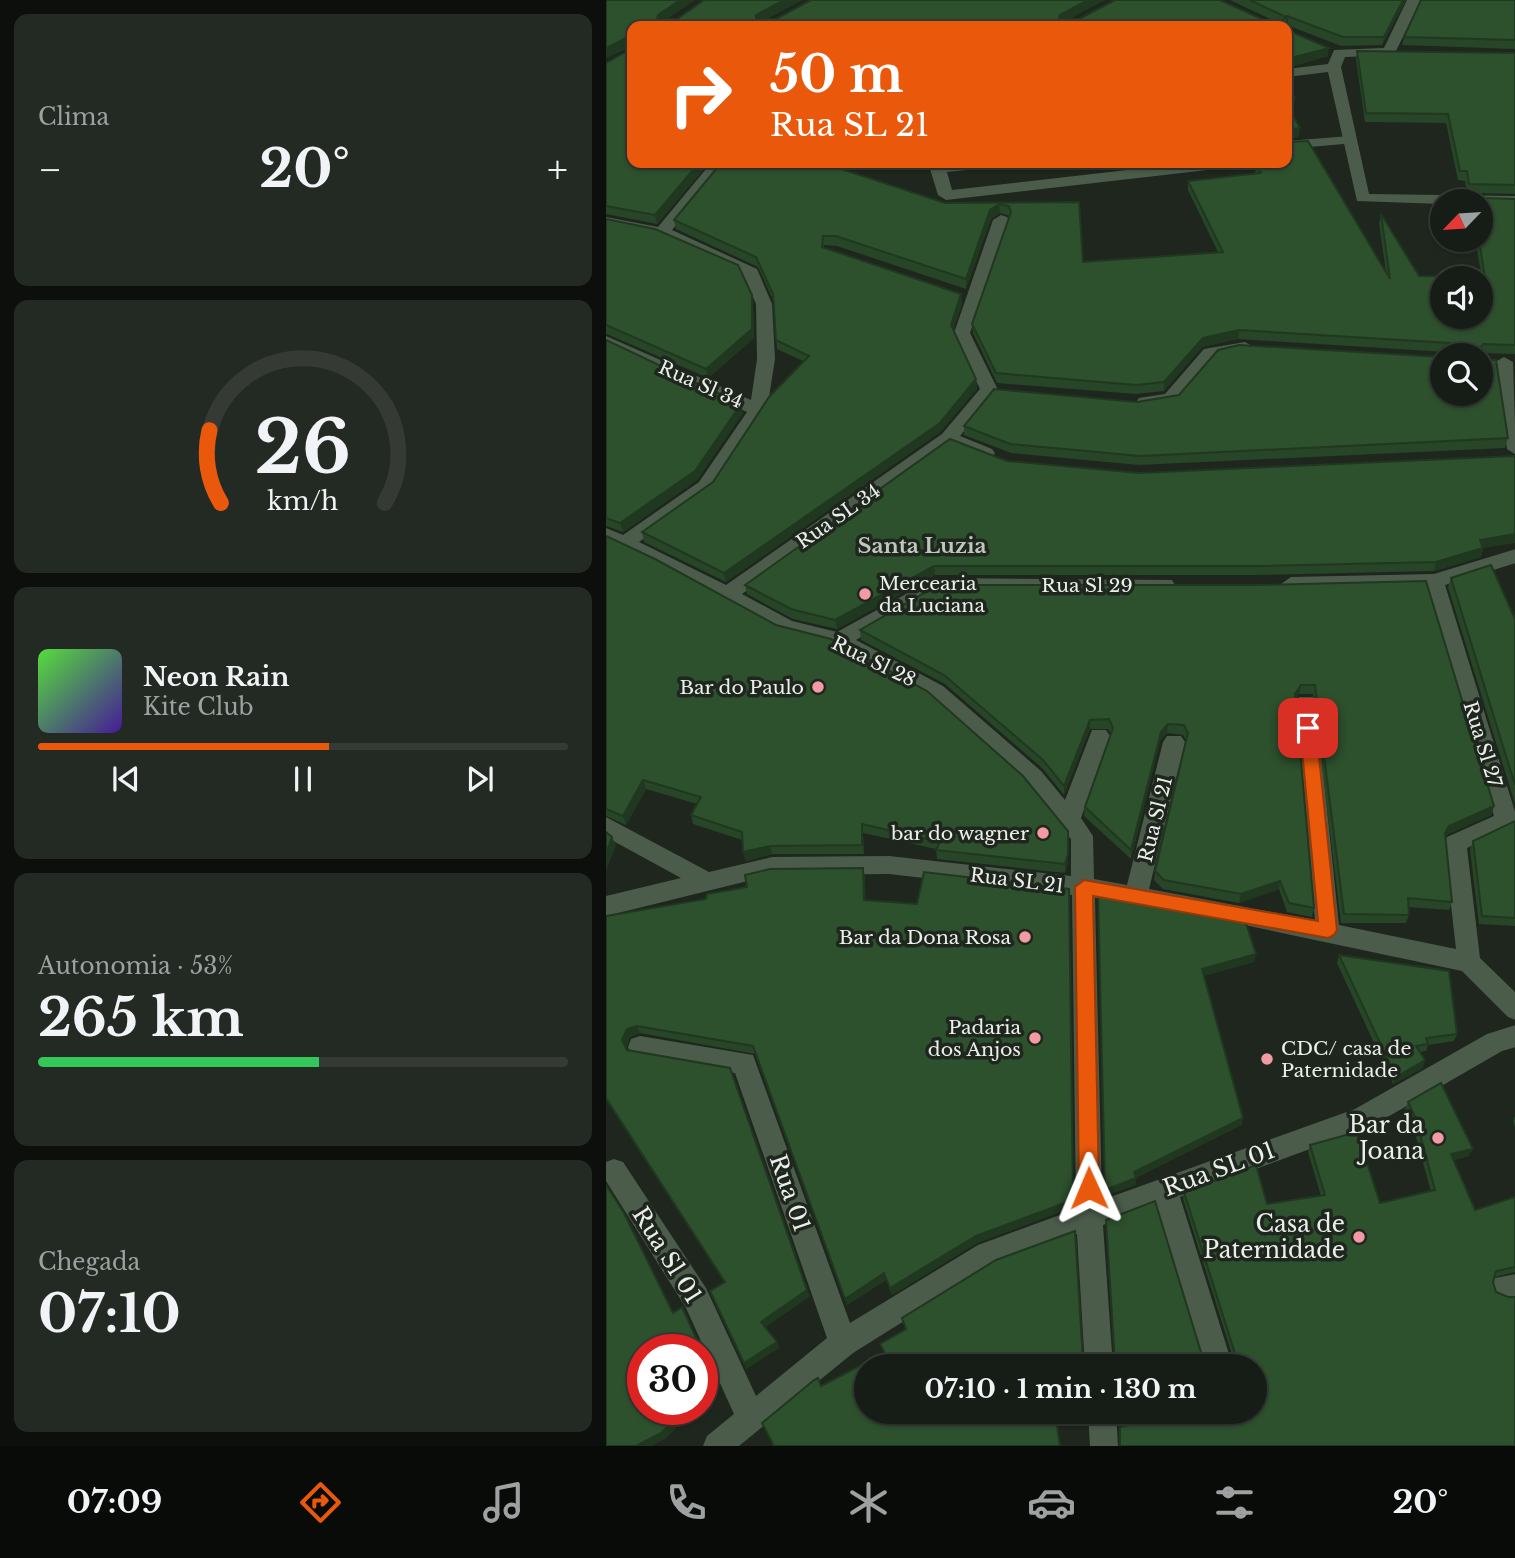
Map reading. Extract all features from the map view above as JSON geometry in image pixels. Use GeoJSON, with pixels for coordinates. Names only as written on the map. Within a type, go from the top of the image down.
{"type":"FeatureCollection","features":[{"type":"Feature","properties":{"kind":"street"},"geometry":{"type":"LineString","coordinates":[[1292,71],[1334,56],[1396,52],[1414,0]]}},
{"type":"Feature","properties":{"kind":"street"},"geometry":{"type":"LineString","coordinates":[[1334,56],[1362,198],[1515,201]]}},
{"type":"Feature","properties":{"kind":"street"},"geometry":{"type":"LineString","coordinates":[[1292,144],[1350,140]]}},
{"type":"Feature","properties":{"kind":"street"},"geometry":{"type":"LineString","coordinates":[[662,232],[715,168]]}},
{"type":"Feature","properties":{"kind":"street"},"geometry":{"type":"LineString","coordinates":[[946,168],[938,169],[946,195],[1181,168]]}},
{"type":"Feature","properties":{"kind":"street","name":"Rua SL 34"},"geometry":{"type":"LineString","coordinates":[[727,594],[948,438],[996,390],[962,333],[967,297],[1001,220]]}},
{"type":"Feature","properties":{"kind":"street","name":"Rua Sl 34"},"geometry":{"type":"LineString","coordinates":[[606,222],[662,232],[749,269],[764,304],[766,359],[758,410],[706,486],[615,539]]}},
{"type":"Feature","properties":{"kind":"street","name":"Rua Sl 34"},"geometry":{"type":"LineString","coordinates":[[606,341],[758,410]]}},
{"type":"Feature","properties":{"kind":"street"},"geometry":{"type":"LineString","coordinates":[[1123,402],[1170,399],[1210,353],[1238,347],[1266,348]]}},
{"type":"Feature","properties":{"kind":"street"},"geometry":{"type":"LineString","coordinates":[[1510,362],[1511,454]]}},
{"type":"Feature","properties":{"kind":"street"},"geometry":{"type":"LineString","coordinates":[[948,438],[1008,462]]}},
{"type":"Feature","properties":{"kind":"street","name":"Rua Sl 28"},"geometry":{"type":"LineString","coordinates":[[615,539],[666,561],[786,627],[839,640],[936,692],[1033,777],[1082,836],[1089,1216],[1098,1354]]}},
{"type":"Feature","properties":{"kind":"street"},"geometry":{"type":"LineString","coordinates":[[1270,585],[1434,581],[1515,556]]}},
{"type":"Feature","properties":{"kind":"street","name":"Rua Sl 27"},"geometry":{"type":"LineString","coordinates":[[1434,581],[1506,820],[1455,843],[1469,962]]}},
{"type":"Feature","properties":{"kind":"street","name":"Rua Sl 29"},"geometry":{"type":"LineString","coordinates":[[839,640],[935,585],[1187,585]]}},
{"type":"Feature","properties":{"kind":"street"},"geometry":{"type":"LineString","coordinates":[[1306,703],[1328,930]]}},
{"type":"Feature","properties":{"kind":"street"},"geometry":{"type":"LineString","coordinates":[[1069,820],[1099,736]]}},
{"type":"Feature","properties":{"kind":"street","name":"Rua Sl 21"},"geometry":{"type":"LineString","coordinates":[[1136,896],[1174,742]]}},
{"type":"Feature","properties":{"kind":"street"},"geometry":{"type":"LineString","coordinates":[[606,826],[709,883]]}},
{"type":"Feature","properties":{"kind":"street","name":"Rua SL 21"},"geometry":{"type":"LineString","coordinates":[[606,906],[772,866],[889,865],[1084,887],[1328,930],[1469,962]]}},
{"type":"Feature","properties":{"kind":"street"},"geometry":{"type":"LineString","coordinates":[[1469,962],[1515,1009]]}},
{"type":"Feature","properties":{"kind":"street","name":"Rua SL 01"},"geometry":{"type":"LineString","coordinates":[[717,1446],[843,1343],[987,1254],[1363,1118],[1496,1042],[1515,1036]]}},
{"type":"Feature","properties":{"kind":"street","name":"Rua 01"},"geometry":{"type":"LineString","coordinates":[[640,1047],[744,1063],[843,1343]]}},
{"type":"Feature","properties":{"kind":"street","name":"Rua Sl 01"},"geometry":{"type":"LineString","coordinates":[[614,1171],[695,1298],[751,1418]]}},
{"type":"Feature","properties":{"kind":"street","name":"Rua Sl 01"},"geometry":{"type":"LineString","coordinates":[[1164,1188],[1215,1354]]}},
{"type":"Feature","properties":{"kind":"street"},"geometry":{"type":"LineString","coordinates":[[1103,1424],[1104,1446]]}},
{"type":"Feature","properties":{"kind":"building"},"geometry":{"type":"Polygon","coordinates":[[[606,0],[680,0],[658,15],[657,19],[677,19],[704,0],[784,0],[756,15],[756,19],[776,19],[811,0],[1088,0],[1060,15],[1059,19],[1079,19],[1115,0],[1220,0],[1264,20],[1283,20],[1286,17],[1250,0],[1403,0],[1384,37],[1343,37],[1287,16],[1287,21],[627,21],[627,38],[606,48],[606,0]]]}},
{"type":"Feature","properties":{"kind":"building"},"geometry":{"type":"Polygon","coordinates":[[[1421,0],[1515,0],[1515,40],[1404,37],[1421,0]]]}},
{"type":"Feature","properties":{"kind":"building"},"geometry":{"type":"Polygon","coordinates":[[[1292,32],[1329,48],[1292,58],[1292,32]]]}},
{"type":"Feature","properties":{"kind":"building"},"geometry":{"type":"Polygon","coordinates":[[[627,51],[627,168],[695,168],[655,215],[606,206],[606,63],[627,51]]]}},
{"type":"Feature","properties":{"kind":"building"},"geometry":{"type":"Polygon","coordinates":[[[1357,51],[1515,53],[1515,185],[1469,184],[1467,171],[1460,171],[1448,114],[1366,113],[1357,51]]]}},
{"type":"Feature","properties":{"kind":"building"},"geometry":{"type":"Polygon","coordinates":[[[1292,114],[1300,128],[1292,129],[1292,114]]]}},
{"type":"Feature","properties":{"kind":"building"},"geometry":{"type":"Polygon","coordinates":[[[1308,141],[1390,279],[1381,214],[1419,276],[1430,276],[1430,329],[1493,329],[1493,266],[1483,266],[1481,252],[1493,252],[1493,198],[1515,199],[1515,345],[1239,330],[1203,338],[1164,382],[1136,385],[996,373],[972,324],[1011,212],[1009,206],[999,204],[990,210],[966,279],[836,236],[823,236],[822,247],[961,294],[951,325],[976,379],[940,423],[724,573],[642,532],[713,482],[769,397],[809,356],[776,340],[773,294],[756,257],[674,220],[717,168],[838,168],[945,203],[1079,202],[1083,262],[1223,252],[1188,181],[1261,173],[1258,168],[1292,168],[1292,142],[1308,141]]]}},
{"type":"Feature","properties":{"kind":"building"},"geometry":{"type":"Polygon","coordinates":[[[606,219],[655,229],[738,265],[752,295],[752,329],[706,369],[606,325],[606,219]]]}},
{"type":"Feature","properties":{"kind":"building"},"geometry":{"type":"Polygon","coordinates":[[[606,340],[741,404],[695,471],[620,523],[606,518],[606,340]]]}},
{"type":"Feature","properties":{"kind":"building"},"geometry":{"type":"Polygon","coordinates":[[[1239,345],[1430,356],[1430,406],[1493,406],[1493,360],[1496,360],[1508,438],[1140,456],[1010,444],[964,426],[994,389],[1137,402],[1179,395],[1218,350],[1239,345]]]}},
{"type":"Feature","properties":{"kind":"building"},"geometry":{"type":"Polygon","coordinates":[[[950,439],[1007,461],[1139,473],[1515,456],[1515,534],[1480,540],[1483,548],[1436,562],[1257,566],[934,566],[835,620],[791,609],[745,585],[950,439]]]}},
{"type":"Feature","properties":{"kind":"building"},"geometry":{"type":"Polygon","coordinates":[[[606,536],[655,559],[776,625],[831,639],[927,691],[1023,776],[1068,831],[1065,864],[936,850],[940,842],[862,824],[862,845],[770,846],[743,852],[742,832],[691,815],[701,797],[643,780],[623,816],[606,809],[606,536]]]}},
{"type":"Feature","properties":{"kind":"building"},"geometry":{"type":"Polygon","coordinates":[[[1491,565],[1515,619],[1515,785],[1451,578],[1491,565]]]}},
{"type":"Feature","properties":{"kind":"building"},"geometry":{"type":"Polygon","coordinates":[[[1426,581],[1494,806],[1449,826],[1445,833],[1452,902],[1408,898],[1409,915],[1344,914],[1315,685],[1301,685],[1295,694],[1314,908],[1289,903],[1280,881],[1241,894],[1164,880],[1155,871],[1188,733],[1184,725],[1168,724],[1161,732],[1131,850],[1085,807],[1113,728],[1109,719],[1090,720],[1064,786],[1043,760],[944,675],[860,630],[938,585],[1257,585],[1426,581]]]}},
{"type":"Feature","properties":{"kind":"building"},"geometry":{"type":"Polygon","coordinates":[[[1515,821],[1515,918],[1482,916],[1473,841],[1515,821]]]}},
{"type":"Feature","properties":{"kind":"building"},"geometry":{"type":"Polygon","coordinates":[[[606,832],[612,837],[606,854],[606,832]]]}},
{"type":"Feature","properties":{"kind":"building"},"geometry":{"type":"Polygon","coordinates":[[[863,868],[864,900],[917,904],[924,872],[1069,889],[1073,1200],[976,1236],[890,1288],[884,1273],[845,1299],[753,1046],[637,1026],[627,1029],[622,1040],[627,1050],[730,1068],[807,1290],[761,1322],[777,1342],[744,1363],[710,1291],[725,1282],[606,1098],[606,916],[706,899],[707,894],[747,887],[745,875],[770,869],[863,868]]]}},
{"type":"Feature","properties":{"kind":"building"},"geometry":{"type":"Polygon","coordinates":[[[1098,893],[1245,920],[1256,954],[1202,969],[1243,1118],[1134,1172],[1136,1178],[1105,1190],[1098,893]]]}},
{"type":"Feature","properties":{"kind":"building"},"geometry":{"type":"Polygon","coordinates":[[[1339,955],[1449,971],[1457,1034],[1426,1038],[1428,1044],[1416,1046],[1425,1060],[1396,1077],[1339,955]]]}},
{"type":"Feature","properties":{"kind":"building"},"geometry":{"type":"Polygon","coordinates":[[[1441,1083],[1473,1149],[1451,1154],[1475,1210],[1515,1197],[1515,1267],[1496,1271],[1493,1282],[1496,1292],[1515,1297],[1515,1446],[1120,1446],[1120,1427],[1135,1424],[1267,1424],[1267,1354],[1235,1354],[1184,1192],[1256,1165],[1267,1204],[1325,1195],[1310,1145],[1357,1132],[1380,1203],[1435,1190],[1416,1119],[1408,1102],[1441,1083]]]}},
{"type":"Feature","properties":{"kind":"building"},"geometry":{"type":"Polygon","coordinates":[[[606,1185],[624,1213],[673,1313],[682,1307],[694,1334],[627,1334],[627,1425],[669,1425],[661,1433],[636,1446],[606,1446],[606,1185]]]}},
{"type":"Feature","properties":{"kind":"building"},"geometry":{"type":"Polygon","coordinates":[[[1155,1201],[1202,1354],[1114,1354],[1106,1220],[1155,1201]]]}},
{"type":"Feature","properties":{"kind":"building"},"geometry":{"type":"Polygon","coordinates":[[[1075,1231],[1083,1354],[883,1354],[885,1353],[880,1344],[906,1329],[902,1318],[996,1260],[1075,1231]]]}},
{"type":"Feature","properties":{"kind":"building"},"geometry":{"type":"Polygon","coordinates":[[[854,1369],[854,1424],[1057,1424],[1060,1446],[774,1446],[762,1423],[814,1380],[818,1378],[821,1386],[854,1369]]]}},
{"type":"Feature","properties":{"kind":"place","name":"Mercearia da Luciana"},"geometry":{"type":"Point","coordinates":[865,594]}},
{"type":"Feature","properties":{"kind":"place","name":"Bar do Paulo"},"geometry":{"type":"Point","coordinates":[818,687]}},
{"type":"Feature","properties":{"kind":"place","name":"bar do wagner"},"geometry":{"type":"Point","coordinates":[1043,833]}},
{"type":"Feature","properties":{"kind":"place","name":"Bar da Dona Rosa"},"geometry":{"type":"Point","coordinates":[1025,937]}},
{"type":"Feature","properties":{"kind":"place","name":"Padaria dos Anjos"},"geometry":{"type":"Point","coordinates":[1035,1038]}},
{"type":"Feature","properties":{"kind":"place","name":"CDC/ casa de Paternidade"},"geometry":{"type":"Point","coordinates":[1267,1059]}},
{"type":"Feature","properties":{"kind":"place","name":"Bar da Joana"},"geometry":{"type":"Point","coordinates":[1438,1138]}},
{"type":"Feature","properties":{"kind":"place","name":"Casa de Paternidade"},"geometry":{"type":"Point","coordinates":[1359,1237]}},
{"type":"Feature","properties":{"kind":"district","name":"Santa Luzia"},"geometry":{"type":"Point","coordinates":[922,546]}},
{"type":"Feature","properties":{"kind":"route"},"geometry":{"type":"LineString","coordinates":[[1089,1188],[1084,887],[1328,930],[1308,728]]}}]}
